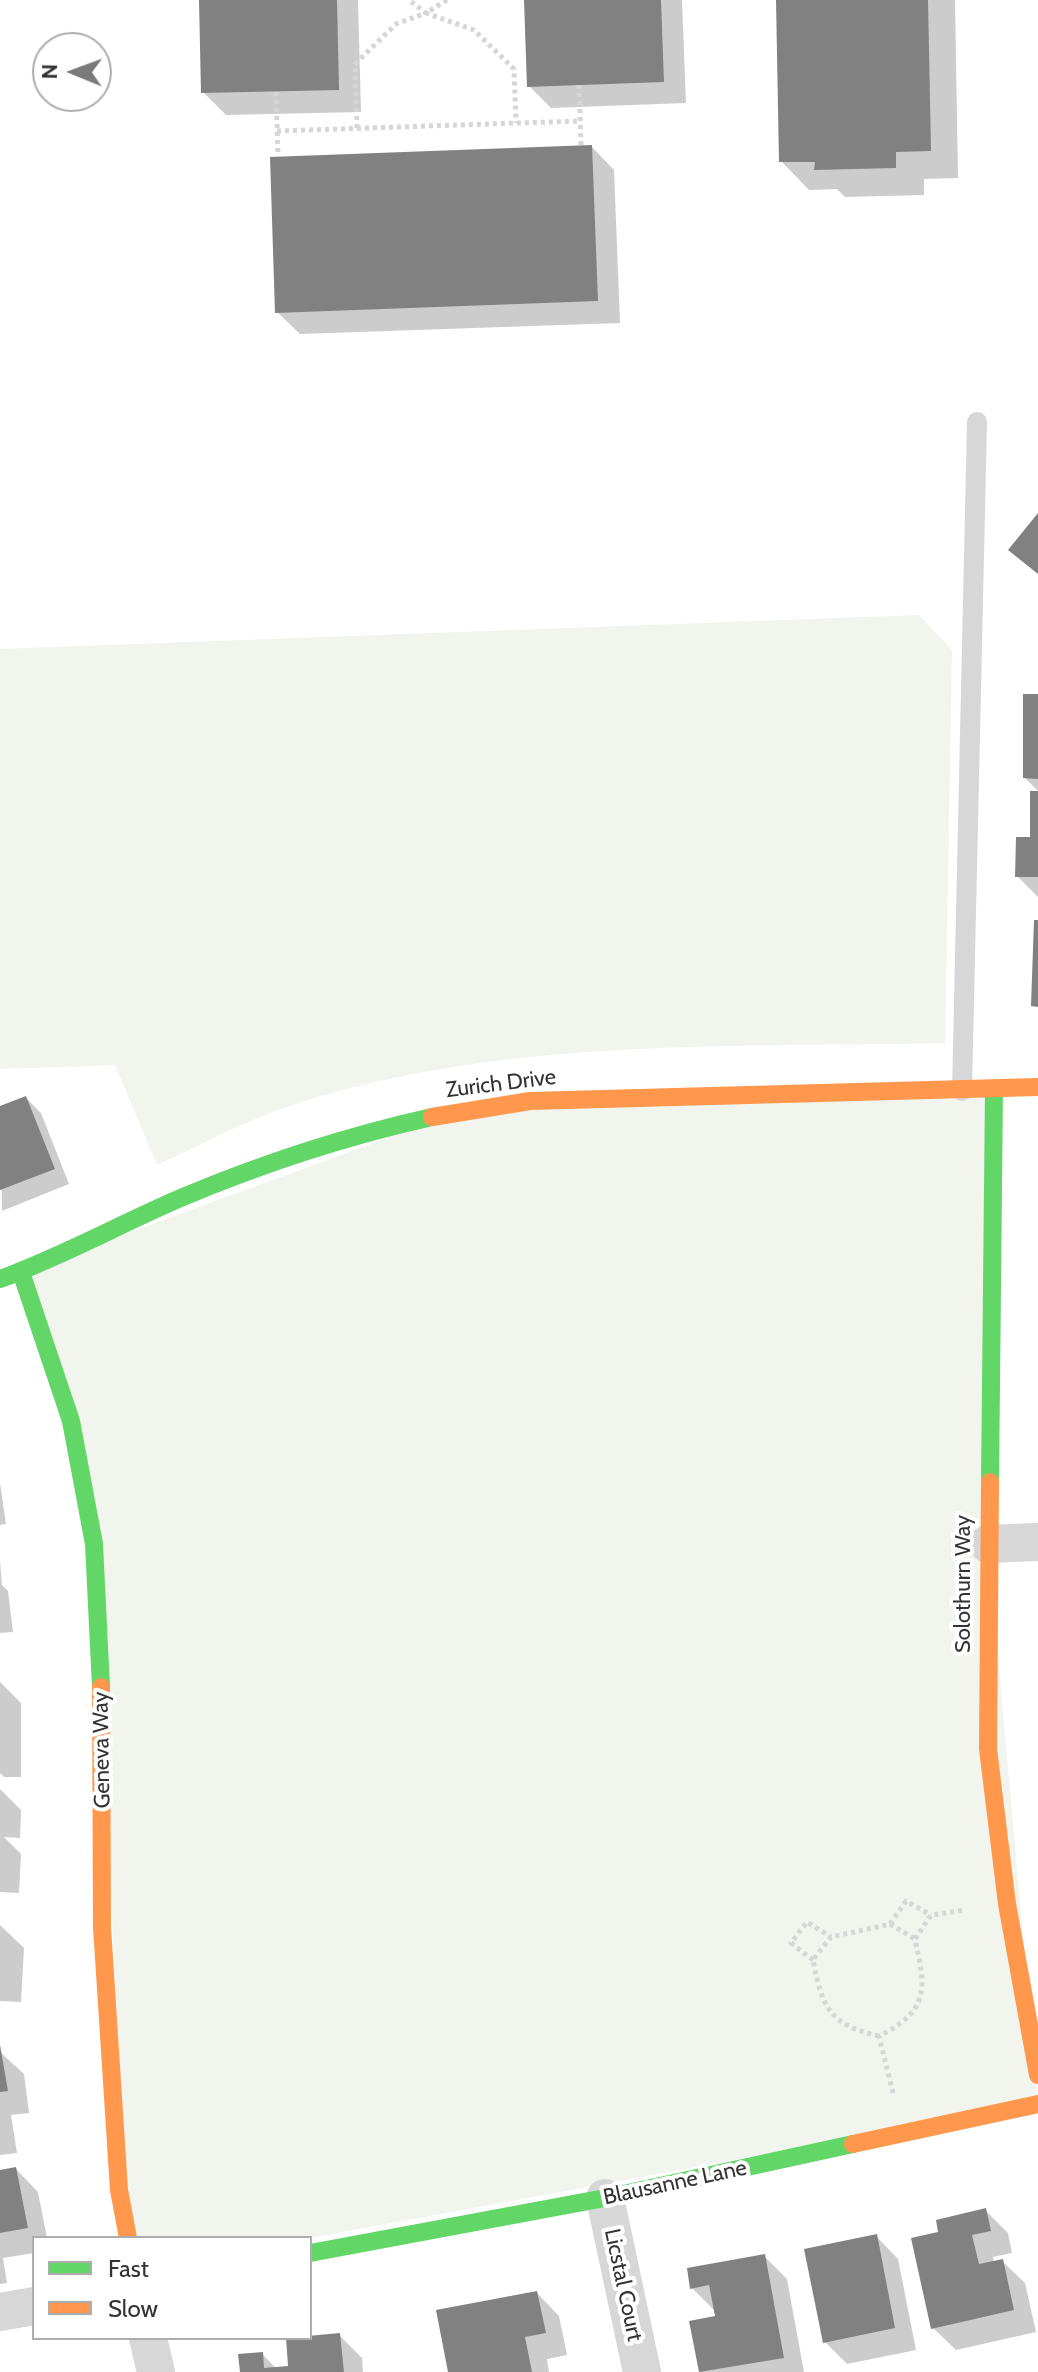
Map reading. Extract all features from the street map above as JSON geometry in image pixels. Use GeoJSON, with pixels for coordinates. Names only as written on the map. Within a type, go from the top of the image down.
{"type":"FeatureCollection","features":[{"type":"Feature","properties":{"kind":"street","name":"Zurich Drive"},"geometry":{"type":"LineString","coordinates":[[0,1279],[183,1197],[298,1152],[472,1107],[530,1101],[1038,1087]]}},
{"type":"Feature","properties":{"kind":"street","name":"Solothurn Way"},"geometry":{"type":"LineString","coordinates":[[994,1090],[988,1749],[1007,1904],[1038,2075]]}},
{"type":"Feature","properties":{"kind":"street","name":"Geneva Way"},"geometry":{"type":"LineString","coordinates":[[21,1272],[71,1421],[94,1544],[104,1743],[102,1927],[119,2190],[128,2236]]}},
{"type":"Feature","properties":{"kind":"street"},"geometry":{"type":"LineString","coordinates":[[988,1544],[1038,1542]]}},
{"type":"Feature","properties":{"kind":"street","name":"Blausanne Lane"},"geometry":{"type":"LineString","coordinates":[[312,2253],[605,2198],[1038,2104]]}},
{"type":"Feature","properties":{"kind":"street","name":"Licstal Court"},"geometry":{"type":"LineString","coordinates":[[605,2198],[642,2372]]}},
{"type":"Feature","properties":{"kind":"street"},"geometry":{"type":"LineString","coordinates":[[0,2312],[32,2306]]}},
{"type":"Feature","properties":{"kind":"street"},"geometry":{"type":"LineString","coordinates":[[148,2340],[156,2372]]}},
{"type":"Feature","properties":{"kind":"lane"},"geometry":{"type":"LineString","coordinates":[[962,1091],[977,422]]}},
{"type":"Feature","properties":{"kind":"path"},"geometry":{"type":"LineString","coordinates":[[409,0],[426,13],[474,30],[514,69],[516,123]]}},
{"type":"Feature","properties":{"kind":"path"},"geometry":{"type":"LineString","coordinates":[[357,128],[355,64],[396,24],[426,13],[447,0]]}},
{"type":"Feature","properties":{"kind":"path"},"geometry":{"type":"LineString","coordinates":[[579,85],[581,146]]}},
{"type":"Feature","properties":{"kind":"path"},"geometry":{"type":"LineString","coordinates":[[276,92],[278,157]]}},
{"type":"Feature","properties":{"kind":"path"},"geometry":{"type":"LineString","coordinates":[[277,131],[580,121]]}},
{"type":"Feature","properties":{"kind":"path"},"geometry":{"type":"LineString","coordinates":[[813,1960],[831,1937],[890,1924],[906,1901],[931,1915],[1007,1904]]}},
{"type":"Feature","properties":{"kind":"path"},"geometry":{"type":"LineString","coordinates":[[831,1937],[807,1922],[791,1943],[813,1960],[823,2002],[831,2014],[851,2028],[879,2036],[909,2017],[924,1989],[915,1939],[931,1915]]}},
{"type":"Feature","properties":{"kind":"path"},"geometry":{"type":"LineString","coordinates":[[890,1924],[915,1939]]}},
{"type":"Feature","properties":{"kind":"path"},"geometry":{"type":"LineString","coordinates":[[879,2036],[903,2133]]}},
{"type":"Feature","properties":{"kind":"shaded area"},"geometry":{"type":"Polygon","coordinates":[[[919,615],[952,650],[945,1043],[608,1051],[441,1069],[358,1086],[278,1110],[157,1165],[115,1065],[0,1069],[0,649],[919,615]]]}},
{"type":"Feature","properties":{"kind":"shaded area"},"geometry":{"type":"Polygon","coordinates":[[[994,1090],[988,1544],[1038,2104],[312,2238],[128,2236],[94,1544],[21,1272],[472,1107],[994,1090]]]}},
{"type":"Feature","properties":{"kind":"building"},"geometry":{"type":"Polygon","coordinates":[[[199,0],[337,0],[339,90],[201,93],[199,0]]]}},
{"type":"Feature","properties":{"kind":"building"},"geometry":{"type":"Polygon","coordinates":[[[524,0],[661,0],[664,82],[527,87],[524,0]]]}},
{"type":"Feature","properties":{"kind":"building"},"geometry":{"type":"Polygon","coordinates":[[[776,0],[928,0],[931,151],[896,152],[896,168],[814,170],[815,162],[779,162],[776,0]]]}},
{"type":"Feature","properties":{"kind":"building"},"geometry":{"type":"Polygon","coordinates":[[[592,145],[598,301],[275,313],[270,157],[592,145]]]}},
{"type":"Feature","properties":{"kind":"building"},"geometry":{"type":"Polygon","coordinates":[[[1038,513],[1038,574],[1008,550],[1038,513]]]}},
{"type":"Feature","properties":{"kind":"building"},"geometry":{"type":"Polygon","coordinates":[[[1023,694],[1038,694],[1038,779],[1023,778],[1023,694]]]}},
{"type":"Feature","properties":{"kind":"building"},"geometry":{"type":"Polygon","coordinates":[[[1030,791],[1038,791],[1038,877],[1015,877],[1016,837],[1030,837],[1030,791]]]}},
{"type":"Feature","properties":{"kind":"building"},"geometry":{"type":"Polygon","coordinates":[[[1034,920],[1038,920],[1038,1007],[1031,1006],[1034,920]]]}},
{"type":"Feature","properties":{"kind":"building"},"geometry":{"type":"Polygon","coordinates":[[[26,1096],[55,1169],[0,1190],[0,1106],[26,1096]]]}},
{"type":"Feature","properties":{"kind":"building"},"geometry":{"type":"Polygon","coordinates":[[[0,2045],[8,2091],[0,2092],[0,2045]]]}},
{"type":"Feature","properties":{"kind":"building"},"geometry":{"type":"Polygon","coordinates":[[[16,2167],[28,2228],[0,2233],[0,2170],[16,2167]]]}},
{"type":"Feature","properties":{"kind":"building"},"geometry":{"type":"Polygon","coordinates":[[[986,2208],[991,2231],[972,2235],[979,2264],[1003,2259],[1014,2310],[931,2329],[911,2238],[938,2232],[936,2220],[986,2208]]]}},
{"type":"Feature","properties":{"kind":"building"},"geometry":{"type":"Polygon","coordinates":[[[877,2234],[895,2328],[823,2343],[804,2249],[877,2234]]]}},
{"type":"Feature","properties":{"kind":"building"},"geometry":{"type":"Polygon","coordinates":[[[765,2254],[784,2358],[699,2372],[689,2321],[715,2316],[709,2285],[690,2289],[687,2268],[765,2254]]]}},
{"type":"Feature","properties":{"kind":"building"},"geometry":{"type":"Polygon","coordinates":[[[537,2291],[546,2333],[525,2337],[532,2372],[448,2372],[436,2310],[537,2291]]]}},
{"type":"Feature","properties":{"kind":"building"},"geometry":{"type":"Polygon","coordinates":[[[340,2333],[344,2372],[240,2372],[238,2354],[263,2352],[264,2368],[288,2366],[286,2340],[312,2340],[312,2336],[340,2333]]]}},
{"type":"Feature","properties":{"kind":"traffic: fast"},"geometry":{"type":"LineString","coordinates":[[990,1482],[994,1090]]}},
{"type":"Feature","properties":{"kind":"traffic: fast"},"geometry":{"type":"LineString","coordinates":[[0,1279],[244,1173],[306,1151],[432,1117]]}},
{"type":"Feature","properties":{"kind":"traffic: fast"},"geometry":{"type":"LineString","coordinates":[[21,1272],[71,1421],[94,1544],[101,1687]]}},
{"type":"Feature","properties":{"kind":"traffic: fast"},"geometry":{"type":"LineString","coordinates":[[312,2253],[605,2198],[853,2144]]}},
{"type":"Feature","properties":{"kind":"traffic: slow"},"geometry":{"type":"LineString","coordinates":[[432,1117],[530,1101],[1038,1087]]}},
{"type":"Feature","properties":{"kind":"traffic: slow"},"geometry":{"type":"LineString","coordinates":[[990,1482],[988,1749],[1007,1904],[1038,2075]]}},
{"type":"Feature","properties":{"kind":"traffic: slow"},"geometry":{"type":"LineString","coordinates":[[101,1687],[102,1927],[119,2190],[128,2236]]}},
{"type":"Feature","properties":{"kind":"traffic: slow"},"geometry":{"type":"LineString","coordinates":[[853,2144],[1038,2104]]}}]}
